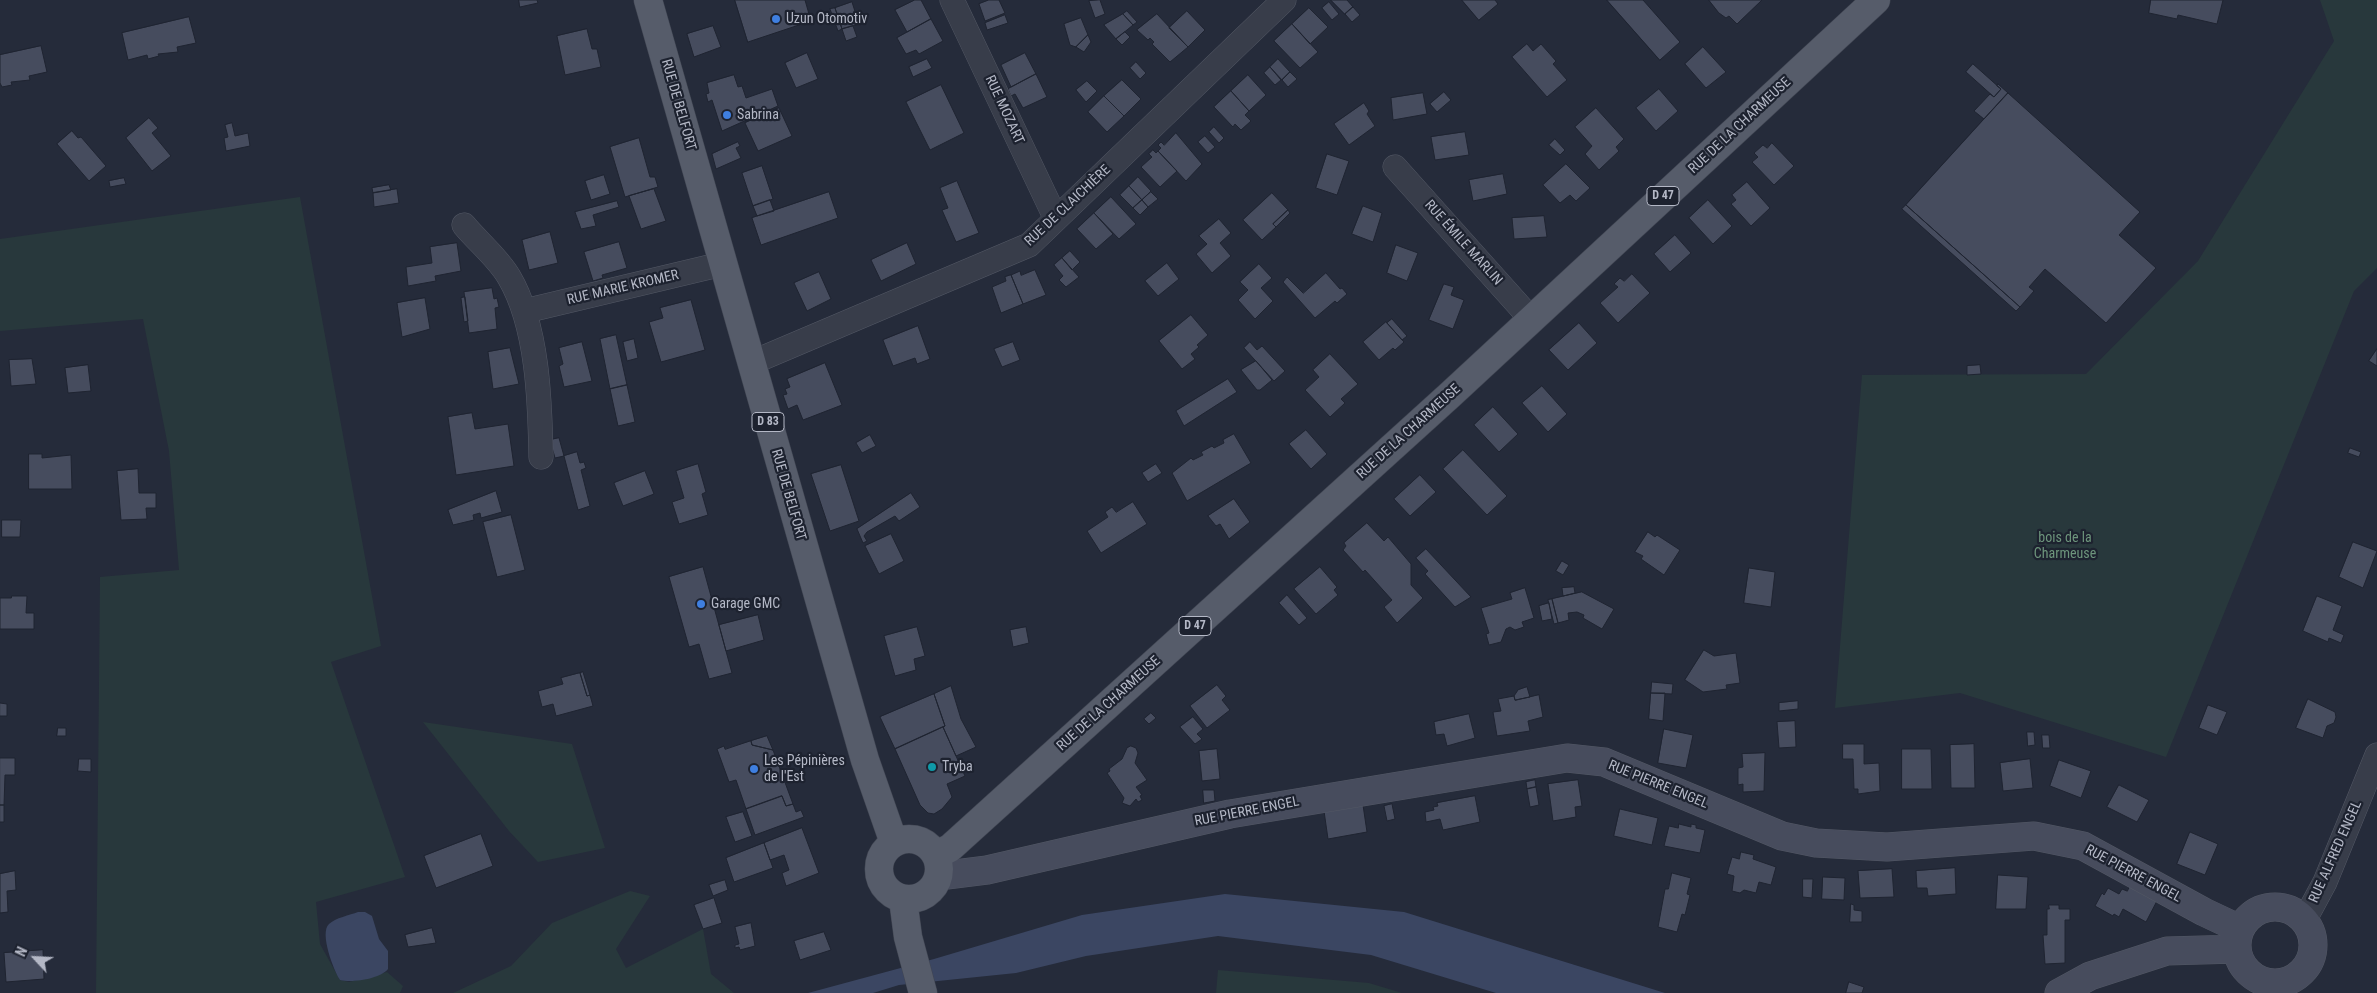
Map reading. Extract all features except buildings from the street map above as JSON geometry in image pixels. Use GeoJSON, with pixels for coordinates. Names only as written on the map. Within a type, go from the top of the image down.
{"type":"FeatureCollection","features":[{"type":"Feature","properties":{"kind":"main road","name":"RUE DE BELFORT"},"geometry":{"type":"LineString","coordinates":[[648,0],[867,768],[894,843]]}},
{"type":"Feature","properties":{"kind":"main road","name":"RUE DE LA CHARMEUSE"},"geometry":{"type":"LineString","coordinates":[[937,865],[950,848],[1531,319],[1876,0]]}},
{"type":"Feature","properties":{"kind":"main road"},"geometry":{"type":"LineString","coordinates":[[913,839],[930,847],[937,865],[929,892],[912,900],[893,895],[880,879],[878,868],[886,849],[894,843],[913,839]]}},
{"type":"Feature","properties":{"kind":"main road"},"geometry":{"type":"LineString","coordinates":[[903,899],[910,940],[923,993]]}},
{"type":"Feature","properties":{"kind":"street","name":"RUE MOZART"},"geometry":{"type":"LineString","coordinates":[[952,0],[1056,219]]}},
{"type":"Feature","properties":{"kind":"street","name":"RUE DE CLAICHIÈRE"},"geometry":{"type":"LineString","coordinates":[[751,363],[1029,246],[1284,0]]}},
{"type":"Feature","properties":{"kind":"street","name":"RUE ÉMILE MARLIN"},"geometry":{"type":"LineString","coordinates":[[1395,167],[1531,319]]}},
{"type":"Feature","properties":{"kind":"street"},"geometry":{"type":"LineString","coordinates":[[464,225],[509,276],[525,310],[539,394],[541,457]]}},
{"type":"Feature","properties":{"kind":"street","name":"RUE MARIE KROMER"},"geometry":{"type":"LineString","coordinates":[[525,310],[722,264]]}},
{"type":"Feature","properties":{"kind":"street","name":"RUE ALFRED ENGEL"},"geometry":{"type":"LineString","coordinates":[[2304,921],[2325,882],[2377,755]]}},
{"type":"Feature","properties":{"kind":"street","name":"RUE PIERRE ENGEL"},"geometry":{"type":"LineString","coordinates":[[937,865],[987,870],[1230,814],[1567,758],[1604,762],[1782,836],[1816,843],[1887,847],[2034,836],[2083,846],[2204,912],[2239,939]]}},
{"type":"Feature","properties":{"kind":"street"},"geometry":{"type":"LineString","coordinates":[[2270,907],[2283,908],[2295,912],[2304,921],[2310,932],[2312,945],[2310,958],[2304,969],[2300,985],[2258,979],[2244,966],[2239,939],[2248,918],[2258,911],[2270,907]]}},
{"type":"Feature","properties":{"kind":"street"},"geometry":{"type":"LineString","coordinates":[[2058,993],[2090,976],[2167,951],[2239,939]]}},
{"type":"Feature","properties":{"kind":"green space","name":"bois de la Charmeuse"},"geometry":{"type":"Polygon","coordinates":[[[2320,0],[2377,0],[2377,268],[2354,291],[2166,757],[1960,693],[1835,708],[1862,375],[2086,374],[2198,261],[2334,41],[2320,0]]]}},
{"type":"Feature","properties":{"kind":"green space"},"geometry":{"type":"Polygon","coordinates":[[[300,197],[381,646],[331,662],[405,877],[316,902],[320,944],[340,980],[349,982],[387,972],[403,986],[400,993],[96,993],[100,577],[179,570],[169,451],[143,319],[0,331],[0,239],[300,197]]]}},
{"type":"Feature","properties":{"kind":"green space"},"geometry":{"type":"Polygon","coordinates":[[[423,722],[572,744],[605,848],[538,862],[509,831],[423,722]]]}},
{"type":"Feature","properties":{"kind":"green space"},"geometry":{"type":"Polygon","coordinates":[[[630,891],[650,896],[616,949],[626,968],[703,929],[711,974],[734,993],[453,993],[511,966],[552,923],[630,891]]]}},
{"type":"Feature","properties":{"kind":"green space"},"geometry":{"type":"Polygon","coordinates":[[[1218,970],[1369,983],[1402,993],[1216,993],[1218,970]]]}},
{"type":"Feature","properties":{"kind":"water"},"geometry":{"type":"Polygon","coordinates":[[[1225,894],[1404,912],[1665,993],[1496,993],[1371,955],[1218,936],[1086,956],[1016,973],[899,985],[873,993],[808,993],[934,959],[1082,915],[1225,894]]]}},
{"type":"Feature","properties":{"kind":"water"},"geometry":{"type":"Polygon","coordinates":[[[358,912],[365,912],[372,916],[379,939],[388,951],[388,969],[379,975],[366,979],[340,980],[328,952],[326,929],[335,920],[358,912]]]}},
{"type":"Feature","properties":{"kind":"place","name":"Uzun Otomotiv"},"geometry":{"type":"Point","coordinates":[776,19]}},
{"type":"Feature","properties":{"kind":"place","name":"Sabrina"},"geometry":{"type":"Point","coordinates":[727,115]}},
{"type":"Feature","properties":{"kind":"place","name":"Garage GMC"},"geometry":{"type":"Point","coordinates":[701,604]}},
{"type":"Feature","properties":{"kind":"place","name":"Tryba"},"geometry":{"type":"Point","coordinates":[932,767]}},
{"type":"Feature","properties":{"kind":"place","name":"Les Pépinières de l'Est"},"geometry":{"type":"Point","coordinates":[754,769]}}]}
